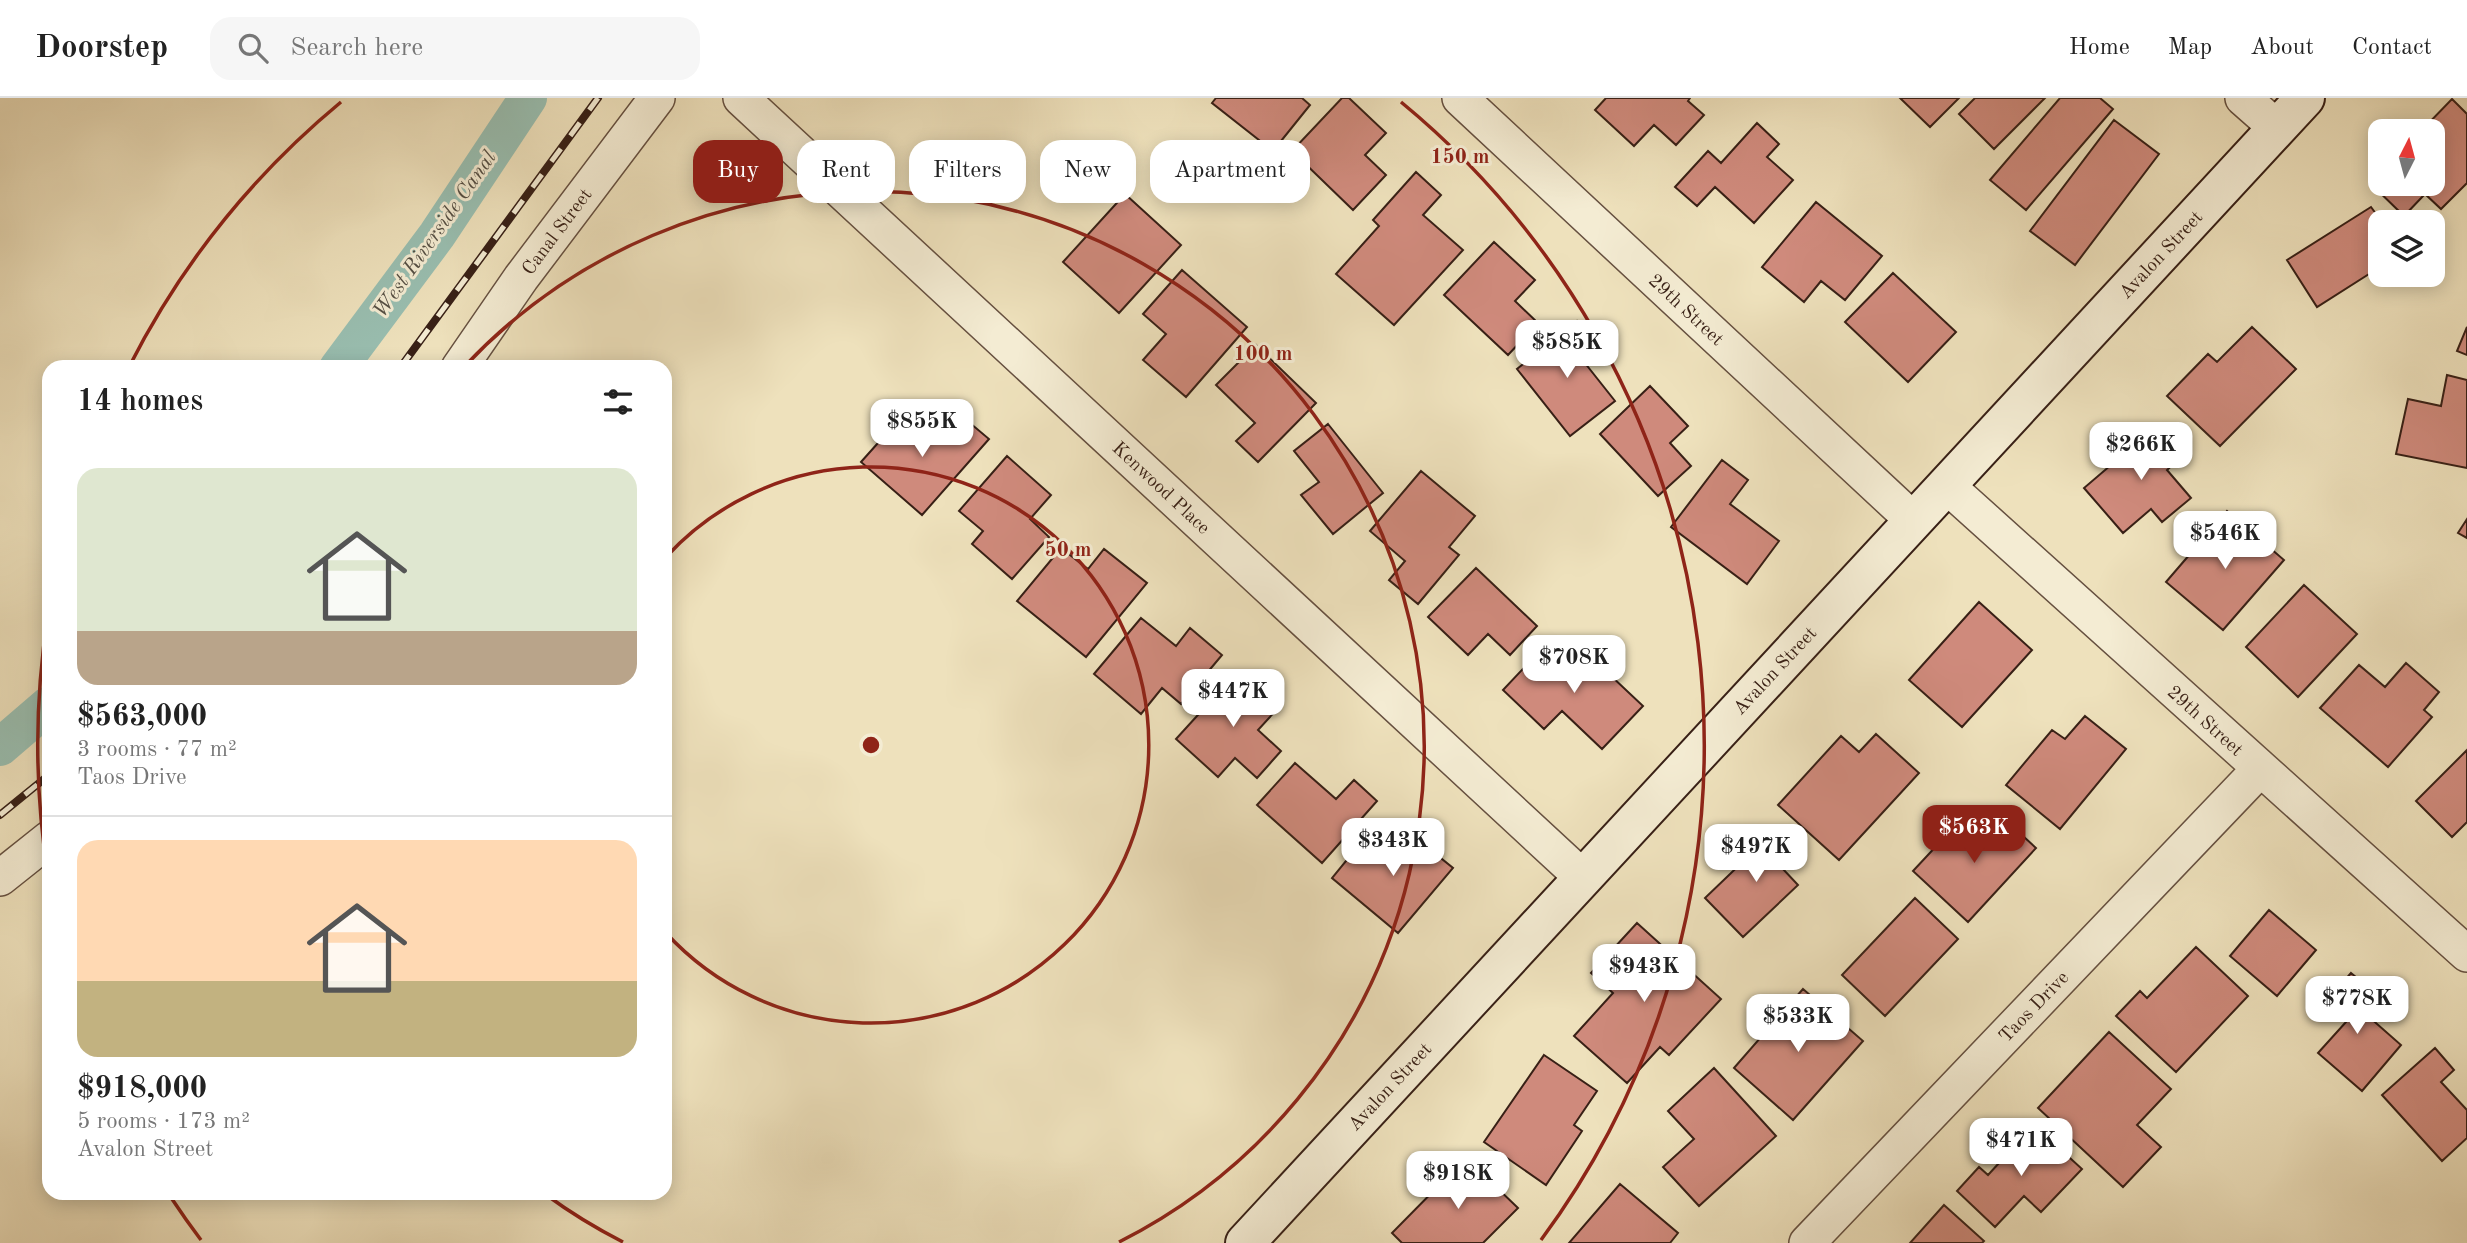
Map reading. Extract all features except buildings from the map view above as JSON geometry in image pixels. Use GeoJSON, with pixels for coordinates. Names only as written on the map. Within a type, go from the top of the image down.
{"type":"FeatureCollection","features":[{"type":"Feature","properties":{"kind":"street","name":"Canal Street"},"geometry":{"type":"LineString","coordinates":[[465,360],[521,278],[657,98]]}},
{"type":"Feature","properties":{"kind":"street","name":"Kenwood Place"},"geometry":{"type":"LineString","coordinates":[[741,98],[1582,877]]}},
{"type":"Feature","properties":{"kind":"street","name":"29th Street"},"geometry":{"type":"LineString","coordinates":[[1460,98],[1913,520]]}},
{"type":"Feature","properties":{"kind":"street"},"geometry":{"type":"LineString","coordinates":[[2243,98],[2277,128]]}},
{"type":"Feature","properties":{"kind":"street","name":"Avalon Street"},"geometry":{"type":"LineString","coordinates":[[1245,1243],[2305,98]]}},
{"type":"Feature","properties":{"kind":"street","name":"29th Street"},"geometry":{"type":"LineString","coordinates":[[1946,485],[2467,954]]}},
{"type":"Feature","properties":{"kind":"street","name":"Taos Drive"},"geometry":{"type":"LineString","coordinates":[[1807,1243],[2260,769]]}},
{"type":"Feature","properties":{"kind":"street"},"geometry":{"type":"LineString","coordinates":[[0,878],[42,845]]}},
{"type":"Feature","properties":{"kind":"waterway","name":"West Riverside Canal"},"geometry":{"type":"LineString","coordinates":[[344,360],[437,235],[528,98]]}},
{"type":"Feature","properties":{"kind":"waterway","name":"West Riverside Canal"},"geometry":{"type":"LineString","coordinates":[[0,747],[42,711]]}},
{"type":"Feature","properties":{"kind":"railway"},"geometry":{"type":"LineString","coordinates":[[406,360],[598,98]]}},
{"type":"Feature","properties":{"kind":"railway"},"geometry":{"type":"LineString","coordinates":[[0,815],[42,781]]}}]}
